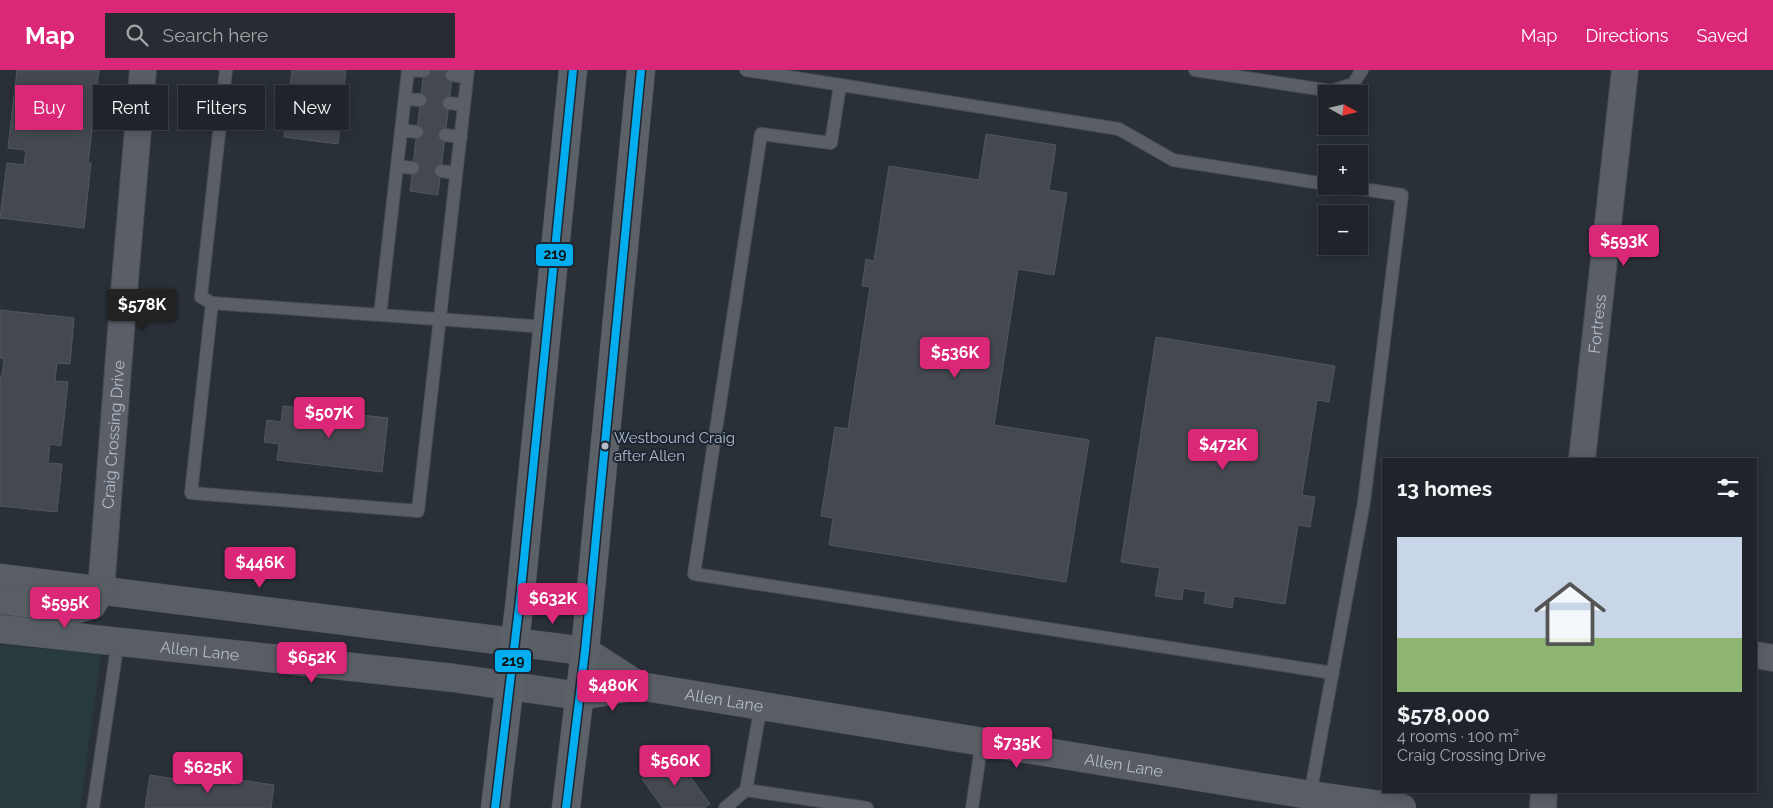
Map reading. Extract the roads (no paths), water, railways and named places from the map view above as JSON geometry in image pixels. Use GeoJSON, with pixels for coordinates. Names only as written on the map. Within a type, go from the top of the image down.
{"type":"FeatureCollection","features":[{"type":"Feature","properties":{"kind":"main road"},"geometry":{"type":"LineString","coordinates":[[494,808],[516,642],[573,70]]}},
{"type":"Feature","properties":{"kind":"main road"},"geometry":{"type":"LineString","coordinates":[[566,808],[586,651],[641,70]]}},
{"type":"Feature","properties":{"kind":"main road","name":"Allen Lane"},"geometry":{"type":"LineString","coordinates":[[0,578],[586,651],[638,686]]}},
{"type":"Feature","properties":{"kind":"main road"},"geometry":{"type":"LineString","coordinates":[[0,600],[77,609],[92,605],[101,590]]}},
{"type":"Feature","properties":{"kind":"main road","name":"Allen Lane"},"geometry":{"type":"LineString","coordinates":[[0,629],[511,686],[580,696],[638,686],[1310,795],[1402,808]]}},
{"type":"Feature","properties":{"kind":"street","name":"Craig Crossing Drive"},"geometry":{"type":"LineString","coordinates":[[101,590],[143,70]]}},
{"type":"Feature","properties":{"kind":"street","name":"Fortress"},"geometry":{"type":"LineString","coordinates":[[1582,458],[1626,70]]}},
{"type":"Feature","properties":{"kind":"street"},"geometry":{"type":"LineString","coordinates":[[1757,655],[1773,658]]}},
{"type":"Feature","properties":{"kind":"street"},"geometry":{"type":"LineString","coordinates":[[1543,808],[1544,793]]}},
{"type":"Feature","properties":{"kind":"lane"},"geometry":{"type":"LineString","coordinates":[[226,70],[201,297],[212,303],[548,327]]}},
{"type":"Feature","properties":{"kind":"lane"},"geometry":{"type":"LineString","coordinates":[[380,315],[409,70],[424,71]]}},
{"type":"Feature","properties":{"kind":"lane"},"geometry":{"type":"LineString","coordinates":[[746,70],[1119,129],[1173,160],[1318,183]]}},
{"type":"Feature","properties":{"kind":"lane"},"geometry":{"type":"LineString","coordinates":[[1195,70],[1331,91],[1353,84],[1362,70]]}},
{"type":"Feature","properties":{"kind":"lane"},"geometry":{"type":"LineString","coordinates":[[212,303],[190,492],[418,511],[468,73],[452,75]]}},
{"type":"Feature","properties":{"kind":"lane"},"geometry":{"type":"LineString","coordinates":[[840,85],[831,144],[760,134],[694,574],[1332,673]]}},
{"type":"Feature","properties":{"kind":"lane"},"geometry":{"type":"LineString","coordinates":[[405,99],[420,100]]}},
{"type":"Feature","properties":{"kind":"lane"},"geometry":{"type":"LineString","coordinates":[[449,103],[464,105]]}},
{"type":"Feature","properties":{"kind":"lane"},"geometry":{"type":"LineString","coordinates":[[401,130],[417,132]]}},
{"type":"Feature","properties":{"kind":"lane"},"geometry":{"type":"LineString","coordinates":[[445,135],[460,137]]}},
{"type":"Feature","properties":{"kind":"lane"},"geometry":{"type":"LineString","coordinates":[[397,166],[413,168]]}},
{"type":"Feature","properties":{"kind":"lane"},"geometry":{"type":"LineString","coordinates":[[441,171],[456,173]]}},
{"type":"Feature","properties":{"kind":"lane"},"geometry":{"type":"LineString","coordinates":[[1310,795],[1364,502],[1402,195],[1368,190]]}},
{"type":"Feature","properties":{"kind":"lane"},"geometry":{"type":"LineString","coordinates":[[93,808],[118,641]]}},
{"type":"Feature","properties":{"kind":"lane"},"geometry":{"type":"LineString","coordinates":[[724,808],[746,790],[761,705]]}},
{"type":"Feature","properties":{"kind":"lane"},"geometry":{"type":"LineString","coordinates":[[972,808],[982,741]]}},
{"type":"Feature","properties":{"kind":"lane"},"geometry":{"type":"LineString","coordinates":[[746,790],[868,808]]}},
{"type":"Feature","properties":{"kind":"place","name":"Westbound Craig after Allen"},"geometry":{"type":"Point","coordinates":[605,446]}}]}
